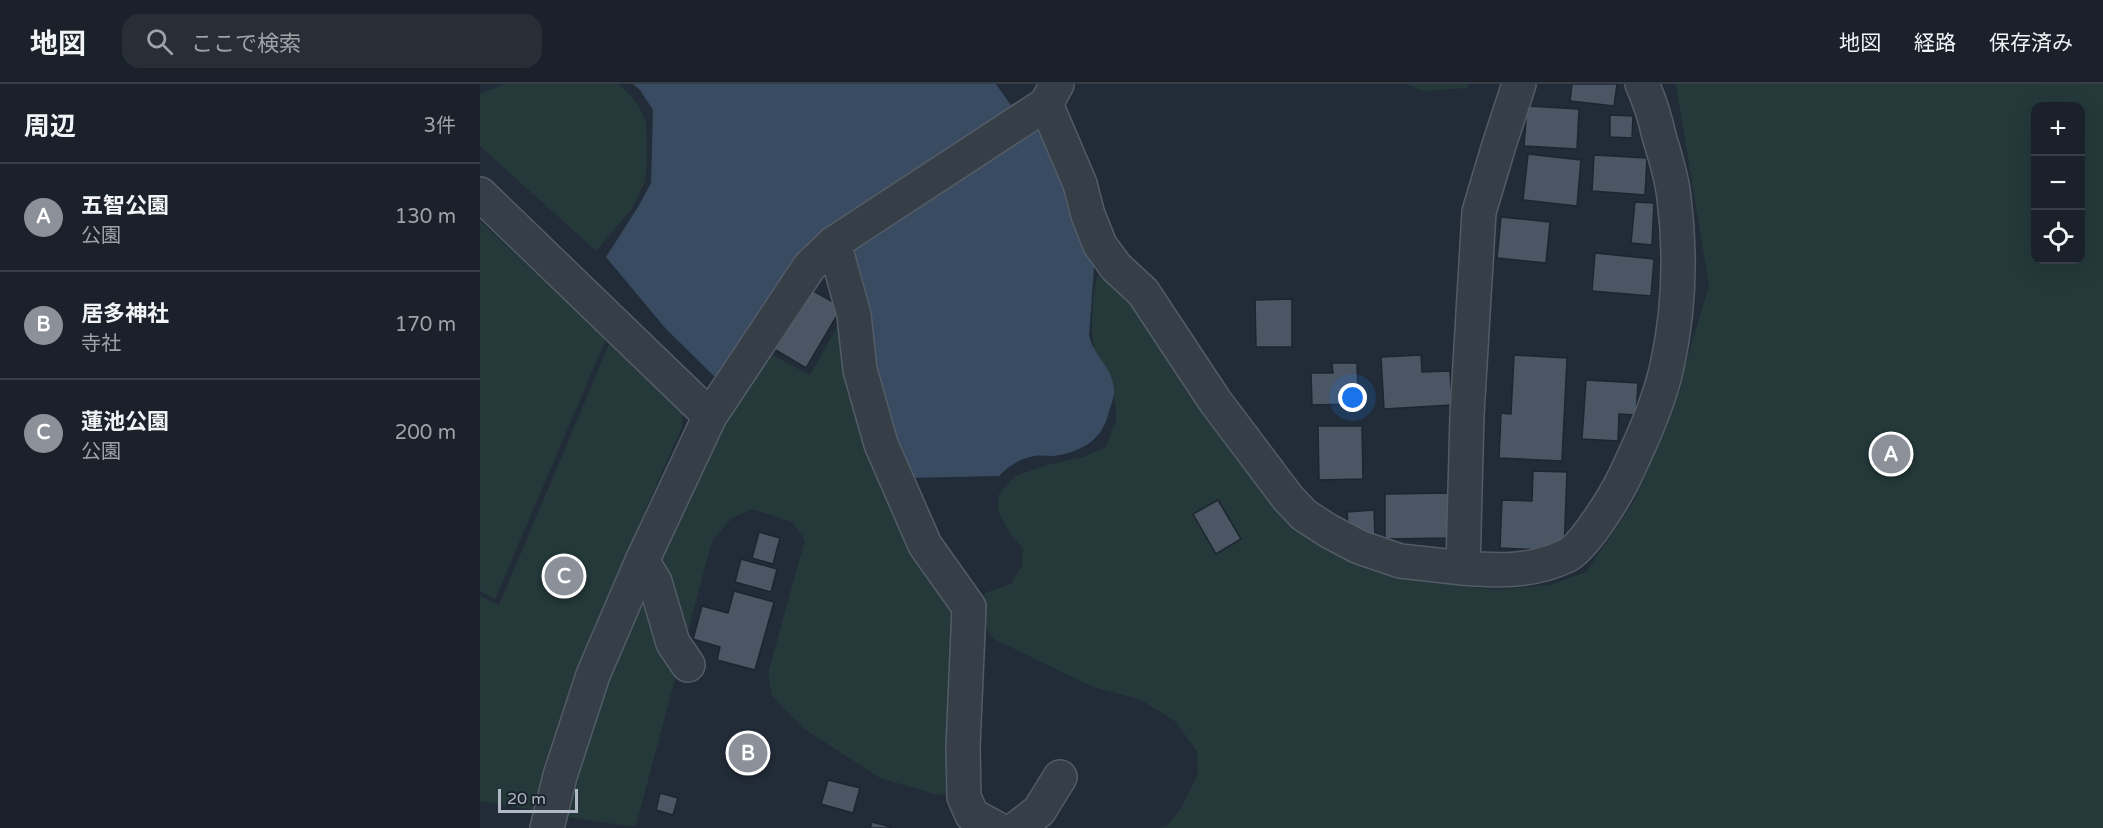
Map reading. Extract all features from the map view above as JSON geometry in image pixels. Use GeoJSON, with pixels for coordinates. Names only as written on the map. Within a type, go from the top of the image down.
{"type":"FeatureCollection","features":[{"type":"Feature","properties":{"kind":"street"},"geometry":{"type":"LineString","coordinates":[[1463,568],[1467,415],[1479,212],[1498,145],[1519,84]]}},
{"type":"Feature","properties":{"kind":"street"},"geometry":{"type":"LineString","coordinates":[[547,828],[560,776],[593,675],[642,561],[710,416],[809,267],[834,243],[1052,94],[1088,215],[1100,245],[1116,267],[1143,292],[1215,401],[1282,490],[1304,515],[1359,547],[1400,561],[1503,571],[1533,567],[1568,556],[1615,498],[1650,418],[1666,368],[1676,316],[1678,248],[1674,196],[1649,99],[1642,84]]}},
{"type":"Feature","properties":{"kind":"street"},"geometry":{"type":"LineString","coordinates":[[480,194],[710,416]]}},
{"type":"Feature","properties":{"kind":"street"},"geometry":{"type":"LineString","coordinates":[[834,243],[854,315],[860,370],[881,444],[926,545],[969,607],[963,747],[964,797],[972,814],[996,828]]}},
{"type":"Feature","properties":{"kind":"street"},"geometry":{"type":"LineString","coordinates":[[642,561],[655,582],[673,643],[688,665]]}},
{"type":"Feature","properties":{"kind":"street"},"geometry":{"type":"LineString","coordinates":[[1017,828],[1039,812],[1060,777]]}},
{"type":"Feature","properties":{"kind":"green space"},"geometry":{"type":"Polygon","coordinates":[[[505,84],[619,84],[636,102],[646,121],[645,182],[631,210],[596,251],[480,146],[480,94],[505,84]]]}},
{"type":"Feature","properties":{"kind":"green space"},"geometry":{"type":"Polygon","coordinates":[[[1406,84],[1469,84],[1467,88],[1424,91],[1406,84]]]}},
{"type":"Feature","properties":{"kind":"green space"},"geometry":{"type":"Polygon","coordinates":[[[1676,84],[2103,84],[2103,828],[1159,828],[1167,825],[1180,810],[1198,774],[1197,751],[1175,721],[1139,699],[1093,687],[994,639],[980,620],[978,603],[985,593],[1011,584],[1022,566],[1023,548],[1011,535],[998,511],[999,494],[1015,476],[1047,465],[1083,457],[1106,447],[1116,420],[1115,399],[1094,350],[1092,335],[1093,301],[1099,270],[1129,289],[1266,495],[1415,579],[1495,590],[1550,585],[1586,572],[1635,500],[1667,425],[1709,286],[1676,84]]]}},
{"type":"Feature","properties":{"kind":"green space"},"geometry":{"type":"Polygon","coordinates":[[[480,221],[606,339],[495,599],[480,591],[480,221]]]}},
{"type":"Feature","properties":{"kind":"green space"},"geometry":{"type":"Polygon","coordinates":[[[844,315],[956,610],[952,791],[938,795],[880,778],[803,728],[772,696],[768,673],[805,540],[792,522],[752,509],[732,518],[712,541],[636,825],[565,817],[600,688],[680,500],[765,351],[810,375],[844,315]]]}},
{"type":"Feature","properties":{"kind":"green space"},"geometry":{"type":"Polygon","coordinates":[[[610,342],[671,394],[683,413],[682,427],[600,619],[540,811],[480,801],[480,596],[499,605],[610,342]]]}},
{"type":"Feature","properties":{"kind":"water"},"geometry":{"type":"Polygon","coordinates":[[[633,84],[996,84],[1015,111],[941,159],[717,379],[666,329],[606,257],[651,183],[653,110],[640,90],[633,84]]]}},
{"type":"Feature","properties":{"kind":"water"},"geometry":{"type":"Polygon","coordinates":[[[1041,120],[1095,255],[1089,335],[1094,349],[1110,374],[1114,388],[1105,424],[1094,439],[1080,449],[1053,456],[1024,459],[999,476],[906,478],[843,247],[1041,120]]]}},
{"type":"Feature","properties":{"kind":"building"},"geometry":{"type":"Polygon","coordinates":[[[1572,84],[1617,84],[1614,106],[1570,101],[1572,84]]]}},
{"type":"Feature","properties":{"kind":"building"},"geometry":{"type":"Polygon","coordinates":[[[1527,106],[1579,109],[1577,149],[1524,146],[1527,106]]]}},
{"type":"Feature","properties":{"kind":"building"},"geometry":{"type":"Polygon","coordinates":[[[1610,115],[1633,116],[1632,138],[1610,137],[1610,115]]]}},
{"type":"Feature","properties":{"kind":"building"},"geometry":{"type":"Polygon","coordinates":[[[1528,154],[1581,160],[1577,206],[1523,200],[1528,154]]]}},
{"type":"Feature","properties":{"kind":"building"},"geometry":{"type":"Polygon","coordinates":[[[1594,155],[1647,158],[1645,195],[1592,191],[1594,155]]]}},
{"type":"Feature","properties":{"kind":"building"},"geometry":{"type":"Polygon","coordinates":[[[1635,202],[1654,203],[1652,245],[1631,243],[1635,202]]]}},
{"type":"Feature","properties":{"kind":"building"},"geometry":{"type":"Polygon","coordinates":[[[1501,217],[1550,222],[1546,263],[1497,258],[1501,217]]]}},
{"type":"Feature","properties":{"kind":"building"},"geometry":{"type":"Polygon","coordinates":[[[1595,253],[1654,259],[1651,296],[1592,291],[1595,253]]]}},
{"type":"Feature","properties":{"kind":"building"},"geometry":{"type":"Polygon","coordinates":[[[810,289],[842,307],[806,368],[774,349],[810,289]]]}},
{"type":"Feature","properties":{"kind":"building"},"geometry":{"type":"Polygon","coordinates":[[[1292,299],[1292,347],[1256,347],[1255,300],[1292,299]]]}},
{"type":"Feature","properties":{"kind":"building"},"geometry":{"type":"Polygon","coordinates":[[[1421,355],[1422,372],[1450,371],[1452,405],[1384,409],[1381,357],[1421,355]]]}},
{"type":"Feature","properties":{"kind":"building"},"geometry":{"type":"Polygon","coordinates":[[[1514,355],[1567,358],[1562,461],[1499,458],[1501,413],[1511,414],[1514,355]]]}},
{"type":"Feature","properties":{"kind":"building"},"geometry":{"type":"Polygon","coordinates":[[[1332,363],[1357,363],[1358,393],[1349,393],[1350,404],[1312,405],[1311,373],[1333,373],[1332,363]]]}},
{"type":"Feature","properties":{"kind":"building"},"geometry":{"type":"Polygon","coordinates":[[[1586,380],[1638,383],[1636,415],[1619,414],[1618,441],[1582,439],[1586,380]]]}},
{"type":"Feature","properties":{"kind":"building"},"geometry":{"type":"Polygon","coordinates":[[[1318,426],[1362,426],[1363,479],[1319,480],[1318,426]]]}},
{"type":"Feature","properties":{"kind":"building"},"geometry":{"type":"Polygon","coordinates":[[[1533,471],[1567,472],[1564,551],[1500,548],[1502,500],[1532,501],[1533,471]]]}},
{"type":"Feature","properties":{"kind":"building"},"geometry":{"type":"Polygon","coordinates":[[[1449,493],[1450,538],[1385,539],[1385,494],[1449,493]]]}},
{"type":"Feature","properties":{"kind":"building"},"geometry":{"type":"Polygon","coordinates":[[[1218,500],[1241,539],[1216,554],[1193,514],[1218,500]]]}},
{"type":"Feature","properties":{"kind":"building"},"geometry":{"type":"Polygon","coordinates":[[[1374,510],[1375,534],[1349,535],[1347,512],[1374,510]]]}},
{"type":"Feature","properties":{"kind":"building"},"geometry":{"type":"Polygon","coordinates":[[[759,532],[780,538],[773,564],[752,558],[759,532]]]}},
{"type":"Feature","properties":{"kind":"building"},"geometry":{"type":"Polygon","coordinates":[[[741,559],[777,569],[771,592],[735,582],[741,559]]]}},
{"type":"Feature","properties":{"kind":"building"},"geometry":{"type":"Polygon","coordinates":[[[734,591],[774,602],[755,670],[717,660],[720,647],[693,639],[702,606],[728,613],[734,591]]]}},
{"type":"Feature","properties":{"kind":"building"},"geometry":{"type":"Polygon","coordinates":[[[828,780],[860,788],[853,813],[821,804],[828,780]]]}},
{"type":"Feature","properties":{"kind":"building"},"geometry":{"type":"Polygon","coordinates":[[[660,793],[678,798],[673,815],[656,810],[660,793]]]}},
{"type":"Feature","properties":{"kind":"building"},"geometry":{"type":"Polygon","coordinates":[[[872,822],[891,827],[891,828],[870,828],[872,822]]]}},
{"type":"Feature","properties":{"kind":"place","name":"五智公園"},"geometry":{"type":"Point","coordinates":[1891,454]}},
{"type":"Feature","properties":{"kind":"place","name":"蓮池公園"},"geometry":{"type":"Point","coordinates":[564,576]}},
{"type":"Feature","properties":{"kind":"place","name":"居多神社"},"geometry":{"type":"Point","coordinates":[748,753]}}]}
